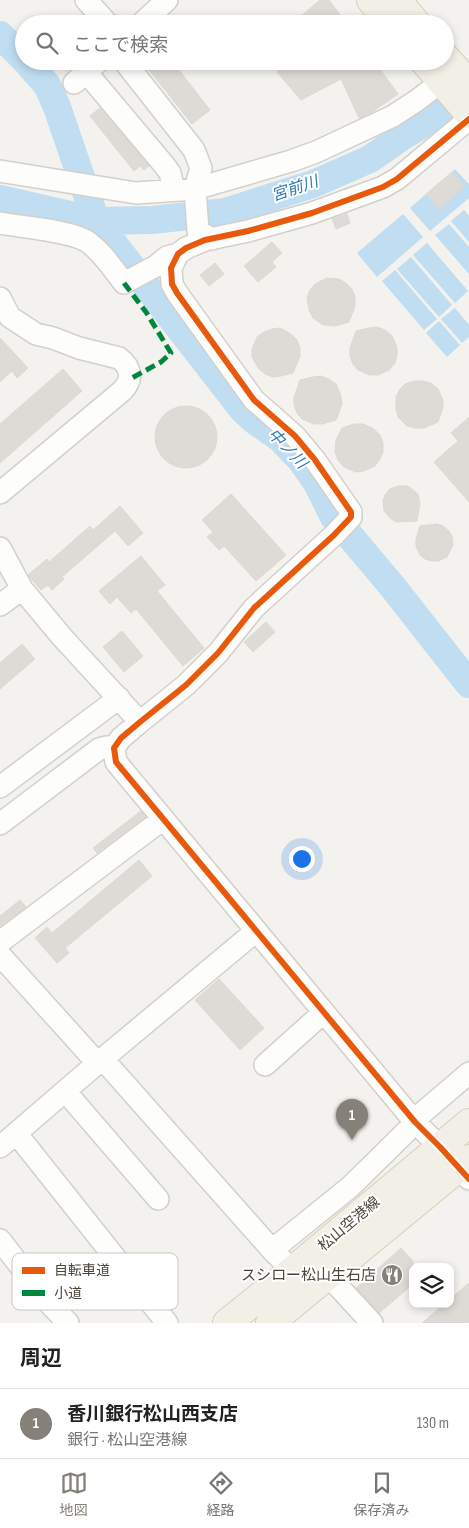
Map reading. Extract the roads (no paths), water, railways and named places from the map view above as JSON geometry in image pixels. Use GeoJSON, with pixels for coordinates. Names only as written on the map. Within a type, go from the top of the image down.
{"type":"FeatureCollection","features":[{"type":"Feature","properties":{"kind":"main road"},"geometry":{"type":"LineString","coordinates":[[371,0],[384,15]]}},
{"type":"Feature","properties":{"kind":"main road"},"geometry":{"type":"LineString","coordinates":[[397,0],[410,15]]}},
{"type":"Feature","properties":{"kind":"main road"},"geometry":{"type":"LineString","coordinates":[[436,70],[459,87]]}},
{"type":"Feature","properties":{"kind":"main road","name":"松山空港線"},"geometry":{"type":"LineString","coordinates":[[227,1323],[469,1123]]}},
{"type":"Feature","properties":{"kind":"main road","name":"松山空港線"},"geometry":{"type":"LineString","coordinates":[[270,1323],[324,1278],[466,1168]]}},
{"type":"Feature","properties":{"kind":"street"},"geometry":{"type":"LineString","coordinates":[[151,15],[167,0]]}},
{"type":"Feature","properties":{"kind":"street"},"geometry":{"type":"LineString","coordinates":[[131,70],[194,150],[201,168],[195,189],[205,235]]}},
{"type":"Feature","properties":{"kind":"street"},"geometry":{"type":"LineString","coordinates":[[86,72],[165,166],[170,174],[174,190]]}},
{"type":"Feature","properties":{"kind":"street"},"geometry":{"type":"LineString","coordinates":[[0,171],[136,193],[195,189],[316,152],[392,116],[416,101],[459,87]]}},
{"type":"Feature","properties":{"kind":"street"},"geometry":{"type":"LineString","coordinates":[[0,223],[73,235],[87,242],[104,257],[124,283],[167,258],[196,244],[205,235],[248,231],[312,213],[383,187],[397,179],[459,87]]}},
{"type":"Feature","properties":{"kind":"street"},"geometry":{"type":"LineString","coordinates":[[178,254],[173,263],[171,274],[172,284],[178,293],[254,400],[295,436],[315,460],[351,512],[348,525],[250,604],[232,646],[218,653],[186,685],[121,738],[114,748],[116,762],[415,1122],[440,1147],[466,1168]]}},
{"type":"Feature","properties":{"kind":"street"},"geometry":{"type":"LineString","coordinates":[[0,298],[10,317],[25,328],[36,334],[79,348],[119,358],[125,362],[129,370],[130,379],[122,391],[0,493]]}},
{"type":"Feature","properties":{"kind":"street"},"geometry":{"type":"LineString","coordinates":[[0,548],[22,589],[62,637],[140,722]]}},
{"type":"Feature","properties":{"kind":"street"},"geometry":{"type":"LineString","coordinates":[[0,605],[22,589]]}},
{"type":"Feature","properties":{"kind":"street"},"geometry":{"type":"LineString","coordinates":[[0,787],[119,698]]}},
{"type":"Feature","properties":{"kind":"street"},"geometry":{"type":"LineString","coordinates":[[0,824],[99,749],[114,748]]}},
{"type":"Feature","properties":{"kind":"street"},"geometry":{"type":"LineString","coordinates":[[0,942],[163,819]]}},
{"type":"Feature","properties":{"kind":"street"},"geometry":{"type":"LineString","coordinates":[[0,1147],[64,1091],[256,931]]}},
{"type":"Feature","properties":{"kind":"street"},"geometry":{"type":"LineString","coordinates":[[0,955],[8,979],[91,1056],[108,1065],[285,1263],[336,1284],[372,1323]]}},
{"type":"Feature","properties":{"kind":"street"},"geometry":{"type":"LineString","coordinates":[[265,1065],[323,1013]]}},
{"type":"Feature","properties":{"kind":"street"},"geometry":{"type":"LineString","coordinates":[[272,1250],[350,1187],[421,1114],[469,1073]]}},
{"type":"Feature","properties":{"kind":"street"},"geometry":{"type":"LineString","coordinates":[[64,1091],[158,1199]]}},
{"type":"Feature","properties":{"kind":"street"},"geometry":{"type":"LineString","coordinates":[[16,1132],[112,1253]]}},
{"type":"Feature","properties":{"kind":"street"},"geometry":{"type":"LineString","coordinates":[[0,1240],[12,1256]]}},
{"type":"Feature","properties":{"kind":"street"},"geometry":{"type":"LineString","coordinates":[[56,1310],[68,1323]]}},
{"type":"Feature","properties":{"kind":"street"},"geometry":{"type":"LineString","coordinates":[[157,1310],[167,1323]]}},
{"type":"Feature","properties":{"kind":"water"},"geometry":{"type":"Polygon","coordinates":[[[455,169],[469,184],[469,198],[430,231],[410,208],[426,194],[439,209],[464,187],[452,172],[455,169]]]}},
{"type":"Feature","properties":{"kind":"water"},"geometry":{"type":"Polygon","coordinates":[[[464,210],[469,216],[469,242],[451,221],[464,210]]]}},
{"type":"Feature","properties":{"kind":"water"},"geometry":{"type":"Polygon","coordinates":[[[403,214],[423,237],[377,277],[357,253],[403,214]]]}},
{"type":"Feature","properties":{"kind":"water"},"geometry":{"type":"Polygon","coordinates":[[[449,224],[469,247],[469,274],[435,235],[449,224]]]}},
{"type":"Feature","properties":{"kind":"water"},"geometry":{"type":"Polygon","coordinates":[[[427,243],[468,291],[455,303],[413,255],[427,243]]]}},
{"type":"Feature","properties":{"kind":"water"},"geometry":{"type":"Polygon","coordinates":[[[411,257],[452,305],[439,317],[397,269],[411,257]]]}},
{"type":"Feature","properties":{"kind":"water"},"geometry":{"type":"Polygon","coordinates":[[[395,270],[437,319],[424,330],[382,281],[395,270]]]}},
{"type":"Feature","properties":{"kind":"water"},"geometry":{"type":"Polygon","coordinates":[[[455,308],[469,325],[469,337],[462,343],[441,319],[455,308]]]}},
{"type":"Feature","properties":{"kind":"water"},"geometry":{"type":"Polygon","coordinates":[[[439,321],[460,345],[447,357],[426,333],[439,321]]]}},
{"type":"Feature","properties":{"kind":"waterway","name":"宮前川"},"geometry":{"type":"LineString","coordinates":[[0,35],[15,50]]}},
{"type":"Feature","properties":{"kind":"waterway","name":"中ノ川"},"geometry":{"type":"LineString","coordinates":[[34,70],[47,85],[57,107],[96,221],[243,410],[281,439],[301,460],[317,483],[334,517],[392,586],[469,684]]}},
{"type":"Feature","properties":{"kind":"waterway","name":"宮前川"},"geometry":{"type":"LineString","coordinates":[[0,199],[96,221],[152,220],[225,212],[313,184],[370,159],[439,114],[469,89]]}},
{"type":"Feature","properties":{"kind":"place","name":"香川銀行松山西支店"},"geometry":{"type":"Point","coordinates":[352,1140]}},
{"type":"Feature","properties":{"kind":"place","name":"スシロー松山生石店"},"geometry":{"type":"Point","coordinates":[392,1275]}}]}
